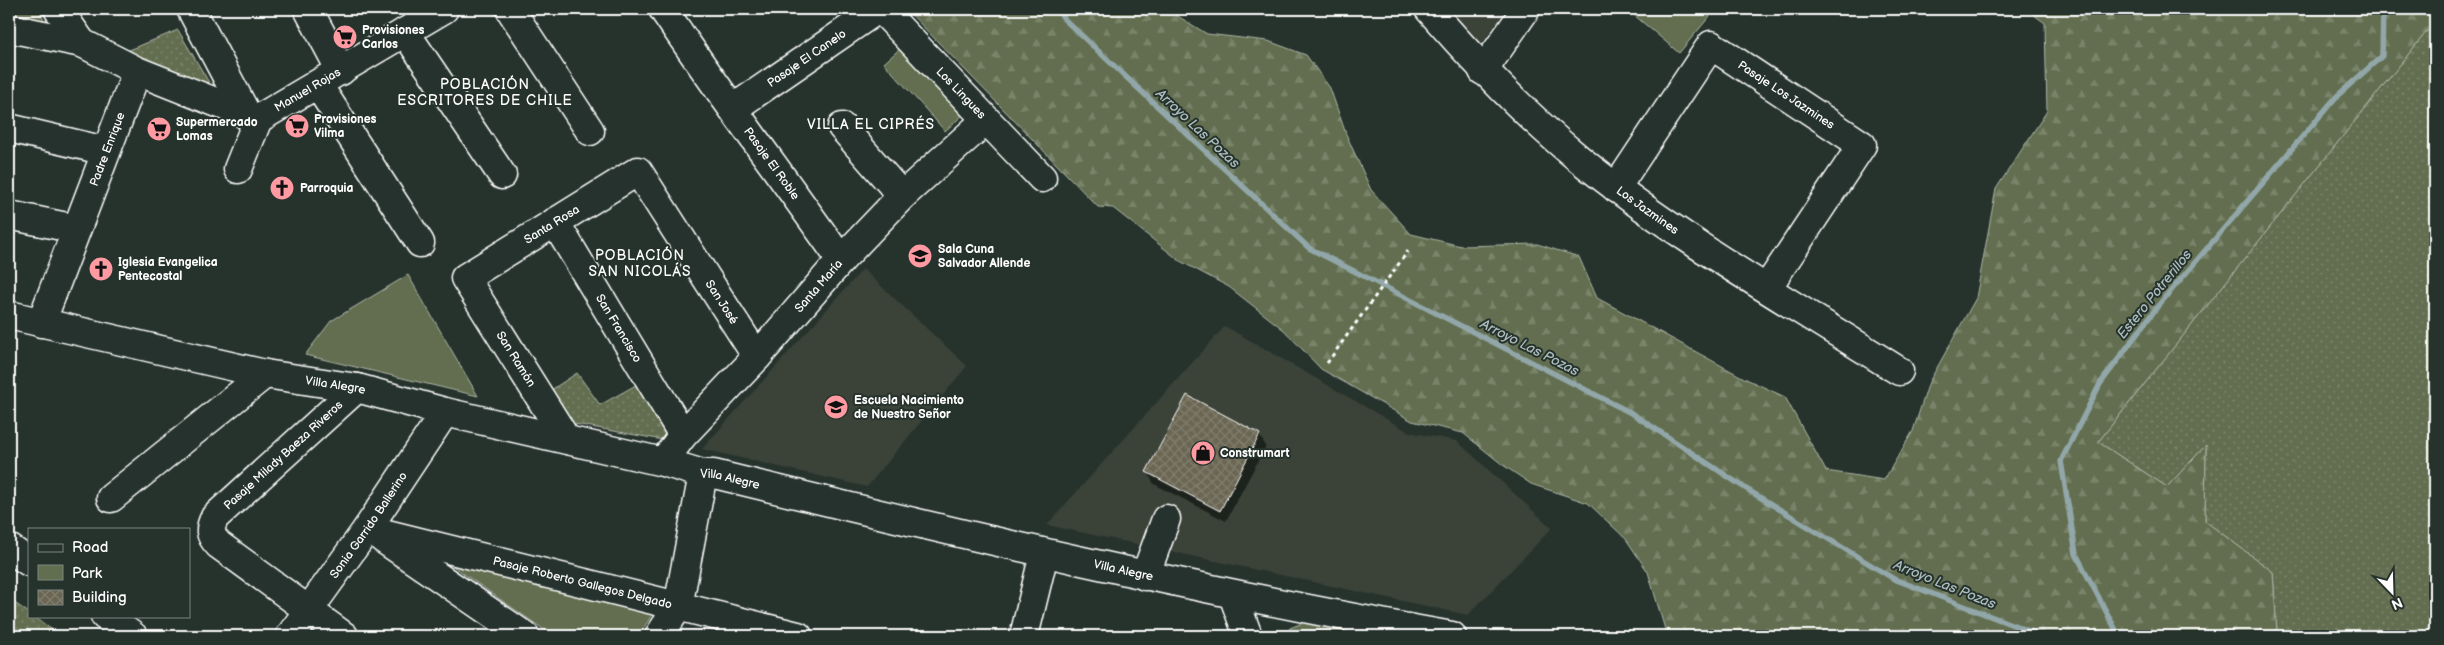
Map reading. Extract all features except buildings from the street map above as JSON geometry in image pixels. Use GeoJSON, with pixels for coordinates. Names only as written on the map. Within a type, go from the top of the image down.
{"type":"FeatureCollection","features":[{"type":"Feature","properties":{"kind":"street"},"geometry":{"type":"LineString","coordinates":[[58,9],[82,43]]}},
{"type":"Feature","properties":{"kind":"street"},"geometry":{"type":"LineString","coordinates":[[191,9],[252,116],[238,169]]}},
{"type":"Feature","properties":{"kind":"street"},"geometry":{"type":"LineString","coordinates":[[308,9],[341,71]]}},
{"type":"Feature","properties":{"kind":"street"},"geometry":{"type":"LineString","coordinates":[[510,9],[590,131]]}},
{"type":"Feature","properties":{"kind":"street","name":"Pasaje El Roble"},"geometry":{"type":"LineString","coordinates":[[663,9],[702,67],[734,108],[841,260]]}},
{"type":"Feature","properties":{"kind":"street","name":"Pasaje El Canelo"},"geometry":{"type":"LineString","coordinates":[[734,108],[880,9]]}},
{"type":"Feature","properties":{"kind":"street","name":"Los Lingues"},"geometry":{"type":"LineString","coordinates":[[880,9],[1042,178]]}},
{"type":"Feature","properties":{"kind":"street","name":"Los Jazmines"},"geometry":{"type":"LineString","coordinates":[[1429,9],[1483,71],[1576,156],[1616,188],[1706,251],[1899,371]]}},
{"type":"Feature","properties":{"kind":"street"},"geometry":{"type":"LineString","coordinates":[[1483,71],[1526,9]]}},
{"type":"Feature","properties":{"kind":"street","name":"Manuel Rojas"},"geometry":{"type":"LineString","coordinates":[[252,116],[318,85],[406,32],[438,10]]}},
{"type":"Feature","properties":{"kind":"street"},"geometry":{"type":"LineString","coordinates":[[9,28],[82,43],[136,71],[252,116]]}},
{"type":"Feature","properties":{"kind":"street"},"geometry":{"type":"LineString","coordinates":[[406,32],[502,175]]}},
{"type":"Feature","properties":{"kind":"street","name":"Pasaje Los Jazmines"},"geometry":{"type":"LineString","coordinates":[[1616,188],[1711,45],[1862,144],[1767,288]]}},
{"type":"Feature","properties":{"kind":"street","name":"Padre Enrique"},"geometry":{"type":"LineString","coordinates":[[41,323],[136,71]]}},
{"type":"Feature","properties":{"kind":"street"},"geometry":{"type":"LineString","coordinates":[[318,85],[420,243]]}},
{"type":"Feature","properties":{"kind":"street","name":"Santa María"},"geometry":{"type":"LineString","coordinates":[[663,462],[683,435],[758,356],[841,260],[902,196],[986,120]]}},
{"type":"Feature","properties":{"kind":"street"},"geometry":{"type":"LineString","coordinates":[[842,127],[902,196]]}},
{"type":"Feature","properties":{"kind":"street"},"geometry":{"type":"LineString","coordinates":[[9,128],[106,151]]}},
{"type":"Feature","properties":{"kind":"street","name":"Santa Rosa"},"geometry":{"type":"LineString","coordinates":[[465,278],[638,171]]}},
{"type":"Feature","properties":{"kind":"street","name":"San José"},"geometry":{"type":"LineString","coordinates":[[638,171],[758,356]]}},
{"type":"Feature","properties":{"kind":"street"},"geometry":{"type":"LineString","coordinates":[[9,215],[76,229]]}},
{"type":"Feature","properties":{"kind":"street","name":"San Francisco"},"geometry":{"type":"LineString","coordinates":[[555,222],[683,435]]}},
{"type":"Feature","properties":{"kind":"street","name":"San Ramón"},"geometry":{"type":"LineString","coordinates":[[465,278],[566,440]]}},
{"type":"Feature","properties":{"kind":"street","name":"Villa Alegre"},"geometry":{"type":"LineString","coordinates":[[9,316],[265,374],[357,388],[445,412],[663,462],[704,474],[724,477],[1044,554],[1233,595],[1452,636]]}},
{"type":"Feature","properties":{"kind":"street"},"geometry":{"type":"LineString","coordinates":[[111,498],[265,374]]}},
{"type":"Feature","properties":{"kind":"street","name":"Pasaje Milady Baeza Riveros"},"geometry":{"type":"LineString","coordinates":[[344,636],[219,545],[212,537],[210,528],[214,517],[357,388]]}},
{"type":"Feature","properties":{"kind":"street","name":"Sonia Garrido Ballerino"},"geometry":{"type":"LineString","coordinates":[[290,636],[367,529],[445,412]]}},
{"type":"Feature","properties":{"kind":"street"},"geometry":{"type":"LineString","coordinates":[[659,636],[678,607],[704,474]]}},
{"type":"Feature","properties":{"kind":"street"},"geometry":{"type":"LineString","coordinates":[[1145,576],[1166,519]]}},
{"type":"Feature","properties":{"kind":"street"},"geometry":{"type":"LineString","coordinates":[[367,529],[525,636]]}},
{"type":"Feature","properties":{"kind":"street","name":"Pasaje Roberto Gallegos Delgado"},"geometry":{"type":"LineString","coordinates":[[367,529],[798,636]]}},
{"type":"Feature","properties":{"kind":"street"},"geometry":{"type":"LineString","coordinates":[[9,548],[28,561]]}},
{"type":"Feature","properties":{"kind":"street"},"geometry":{"type":"LineString","coordinates":[[1024,636],[1044,554]]}},
{"type":"Feature","properties":{"kind":"street"},"geometry":{"type":"LineString","coordinates":[[1233,595],[1248,636]]}},
{"type":"Feature","properties":{"kind":"street"},"geometry":{"type":"LineString","coordinates":[[108,618],[133,636]]}},
{"type":"Feature","properties":{"kind":"path"},"geometry":{"type":"LineString","coordinates":[[1327,363],[1408,251]]}},
{"type":"Feature","properties":{"kind":"shaded area"},"geometry":{"type":"Polygon","coordinates":[[[1448,9],[1507,9],[1480,46],[1448,9]]]}},
{"type":"Feature","properties":{"kind":"shaded area","name":"Escuela Nacimiento de Nuestro Señor"},"geometry":{"type":"Polygon","coordinates":[[[863,269],[967,366],[867,487],[702,449],[863,269]]]}},
{"type":"Feature","properties":{"kind":"shaded area"},"geometry":{"type":"Polygon","coordinates":[[[1225,326],[1409,432],[1457,441],[1552,528],[1468,615],[1047,525],[1225,326]]]}},
{"type":"Feature","properties":{"kind":"green space"},"geometry":{"type":"Polygon","coordinates":[[[9,9],[38,9],[47,25],[9,18],[9,9]]]}},
{"type":"Feature","properties":{"kind":"green space"},"geometry":{"type":"Polygon","coordinates":[[[906,9],[1166,9],[1207,34],[1268,41],[1306,55],[1330,88],[1346,134],[1371,190],[1411,234],[1461,246],[1537,244],[1579,257],[1597,298],[1744,378],[1785,397],[1826,471],[1884,480],[1913,431],[1929,382],[1976,298],[1996,189],[2047,111],[2045,23],[2026,9],[2435,9],[2435,21],[2098,442],[2167,487],[2206,445],[2205,521],[2273,572],[2277,633],[2286,636],[1667,636],[1648,572],[1626,539],[1588,503],[1531,484],[1503,465],[1463,433],[1412,421],[1321,369],[1284,330],[1229,287],[1180,261],[1113,208],[1098,207],[906,9]]]}},
{"type":"Feature","properties":{"kind":"green space"},"geometry":{"type":"Polygon","coordinates":[[[1627,9],[1714,9],[1715,10],[1679,53],[1627,9]]]}},
{"type":"Feature","properties":{"kind":"green space"},"geometry":{"type":"Polygon","coordinates":[[[2435,21],[2435,636],[2286,636],[2277,634],[2273,572],[2205,521],[2206,445],[2167,487],[2098,442],[2435,21]]]}},
{"type":"Feature","properties":{"kind":"green space"},"geometry":{"type":"Polygon","coordinates":[[[178,30],[214,91],[122,53],[178,30]]]}},
{"type":"Feature","properties":{"kind":"green space"},"geometry":{"type":"Polygon","coordinates":[[[904,45],[965,113],[945,131],[884,63],[904,45]]]}},
{"type":"Feature","properties":{"kind":"green space"},"geometry":{"type":"Polygon","coordinates":[[[408,275],[478,396],[305,355],[331,321],[408,275]]]}},
{"type":"Feature","properties":{"kind":"green space"},"geometry":{"type":"Polygon","coordinates":[[[577,373],[600,405],[636,385],[665,434],[663,440],[564,422],[545,394],[577,373]]]}},
{"type":"Feature","properties":{"kind":"green space"},"geometry":{"type":"Polygon","coordinates":[[[441,558],[653,613],[639,636],[553,636],[441,558]]]}},
{"type":"Feature","properties":{"kind":"green space"},"geometry":{"type":"Polygon","coordinates":[[[9,599],[28,612],[28,618],[36,618],[61,636],[9,636],[9,599]]]}},
{"type":"Feature","properties":{"kind":"green space"},"geometry":{"type":"Polygon","coordinates":[[[1305,622],[1376,636],[1285,636],[1290,628],[1305,622]]]}},
{"type":"Feature","properties":{"kind":"waterway","name":"Arroyo Las Pozas"},"geometry":{"type":"LineString","coordinates":[[1057,9],[1065,20],[1309,248],[1633,414],[1748,490],[1894,579],[2042,636]]}},
{"type":"Feature","properties":{"kind":"waterway","name":"Estero Potrerillos"},"geometry":{"type":"LineString","coordinates":[[2119,636],[2076,554],[2061,461],[2100,384],[2157,307],[2337,96],[2382,56],[2383,9]]}},
{"type":"Feature","properties":{"kind":"place","name":"Provisiones Carlos"},"geometry":{"type":"Point","coordinates":[345,37]}},
{"type":"Feature","properties":{"kind":"place","name":"Provisiones Vilma"},"geometry":{"type":"Point","coordinates":[297,126]}},
{"type":"Feature","properties":{"kind":"place","name":"Supermercado Lomas"},"geometry":{"type":"Point","coordinates":[159,129]}},
{"type":"Feature","properties":{"kind":"place","name":"Parroquia"},"geometry":{"type":"Point","coordinates":[282,188]}},
{"type":"Feature","properties":{"kind":"place","name":"Sala Cuna Salvador Allende"},"geometry":{"type":"Point","coordinates":[920,256]}},
{"type":"Feature","properties":{"kind":"place","name":"Iglesia Evangelica Pentecostal"},"geometry":{"type":"Point","coordinates":[101,269]}},
{"type":"Feature","properties":{"kind":"place","name":"Escuela Nacimiento de Nuestro Señor"},"geometry":{"type":"Point","coordinates":[836,407]}},
{"type":"Feature","properties":{"kind":"place","name":"Construmart"},"geometry":{"type":"Point","coordinates":[1203,453]}},
{"type":"Feature","properties":{"kind":"district","name":"POBLACIÓN ESCRITORES DE CHILE"},"geometry":{"type":"Point","coordinates":[485,92]}},
{"type":"Feature","properties":{"kind":"district","name":"VILLA EL CIPRÉS"},"geometry":{"type":"Point","coordinates":[871,124]}},
{"type":"Feature","properties":{"kind":"district","name":"POBLACIÓN SAN NICOLÁS"},"geometry":{"type":"Point","coordinates":[640,264]}}]}
